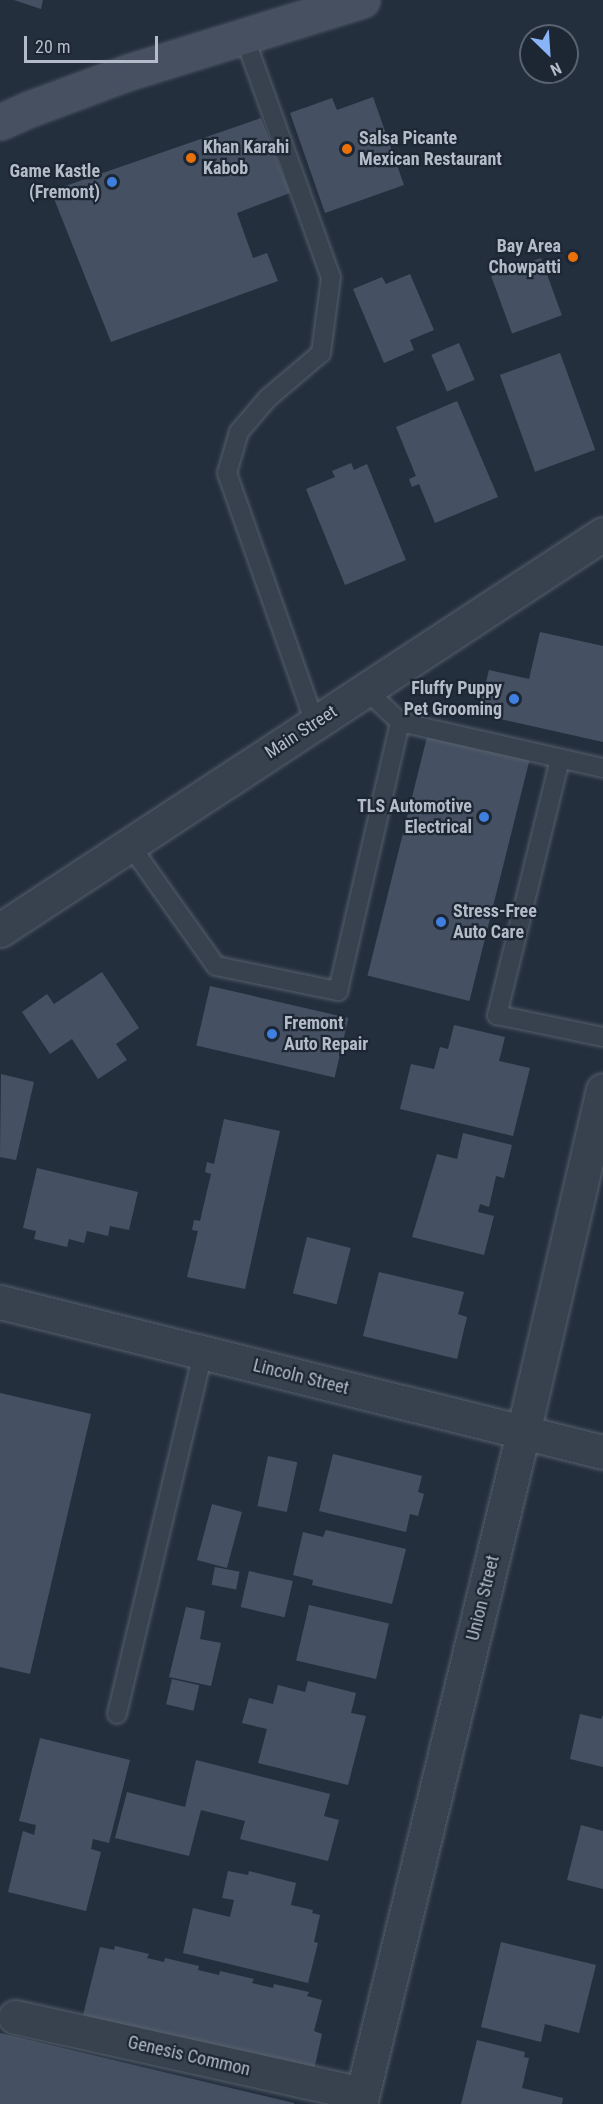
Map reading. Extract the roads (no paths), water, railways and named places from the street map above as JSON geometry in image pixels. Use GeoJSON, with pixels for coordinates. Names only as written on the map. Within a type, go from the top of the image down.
{"type":"FeatureCollection","features":[{"type":"Feature","properties":{"kind":"main road"},"geometry":{"type":"LineString","coordinates":[[0,122],[129,72],[362,0]]}},
{"type":"Feature","properties":{"kind":"street","name":"Main Street"},"geometry":{"type":"LineString","coordinates":[[0,930],[603,534]]}},
{"type":"Feature","properties":{"kind":"street","name":"Union Street"},"geometry":{"type":"LineString","coordinates":[[361,2099],[523,1433],[603,1090]]}},
{"type":"Feature","properties":{"kind":"street","name":"Lincoln Street"},"geometry":{"type":"LineString","coordinates":[[0,1302],[603,1452]]}},
{"type":"Feature","properties":{"kind":"street","name":"Genesis Common"},"geometry":{"type":"LineString","coordinates":[[15,2017],[361,2099]]}},
{"type":"Feature","properties":{"kind":"lane"},"geometry":{"type":"LineString","coordinates":[[244,36],[331,276],[321,353],[268,398],[239,432],[227,473],[315,723]]}},
{"type":"Feature","properties":{"kind":"lane"},"geometry":{"type":"LineString","coordinates":[[366,690],[400,722],[603,768]]}},
{"type":"Feature","properties":{"kind":"lane"},"geometry":{"type":"LineString","coordinates":[[130,845],[216,966],[338,991],[400,722]]}},
{"type":"Feature","properties":{"kind":"lane"},"geometry":{"type":"LineString","coordinates":[[560,759],[497,1015],[603,1037]]}},
{"type":"Feature","properties":{"kind":"lane"},"geometry":{"type":"LineString","coordinates":[[117,1714],[203,1353]]}},
{"type":"Feature","properties":{"kind":"place","name":"Salsa Picante Mexican Restaurant"},"geometry":{"type":"Point","coordinates":[347,149]}},
{"type":"Feature","properties":{"kind":"place","name":"Khan Karahi Kabob"},"geometry":{"type":"Point","coordinates":[191,158]}},
{"type":"Feature","properties":{"kind":"place","name":"Game Kastle (Fremont)"},"geometry":{"type":"Point","coordinates":[112,182]}},
{"type":"Feature","properties":{"kind":"place","name":"Bay Area Chowpatti"},"geometry":{"type":"Point","coordinates":[573,257]}},
{"type":"Feature","properties":{"kind":"place","name":"Fluffy Puppy Pet Grooming"},"geometry":{"type":"Point","coordinates":[514,699]}},
{"type":"Feature","properties":{"kind":"place","name":"TLS Automotive Electrical"},"geometry":{"type":"Point","coordinates":[484,817]}},
{"type":"Feature","properties":{"kind":"place","name":"Stress-Free Auto Care"},"geometry":{"type":"Point","coordinates":[441,922]}},
{"type":"Feature","properties":{"kind":"place","name":"Fremont Auto Repair"},"geometry":{"type":"Point","coordinates":[272,1034]}}]}
